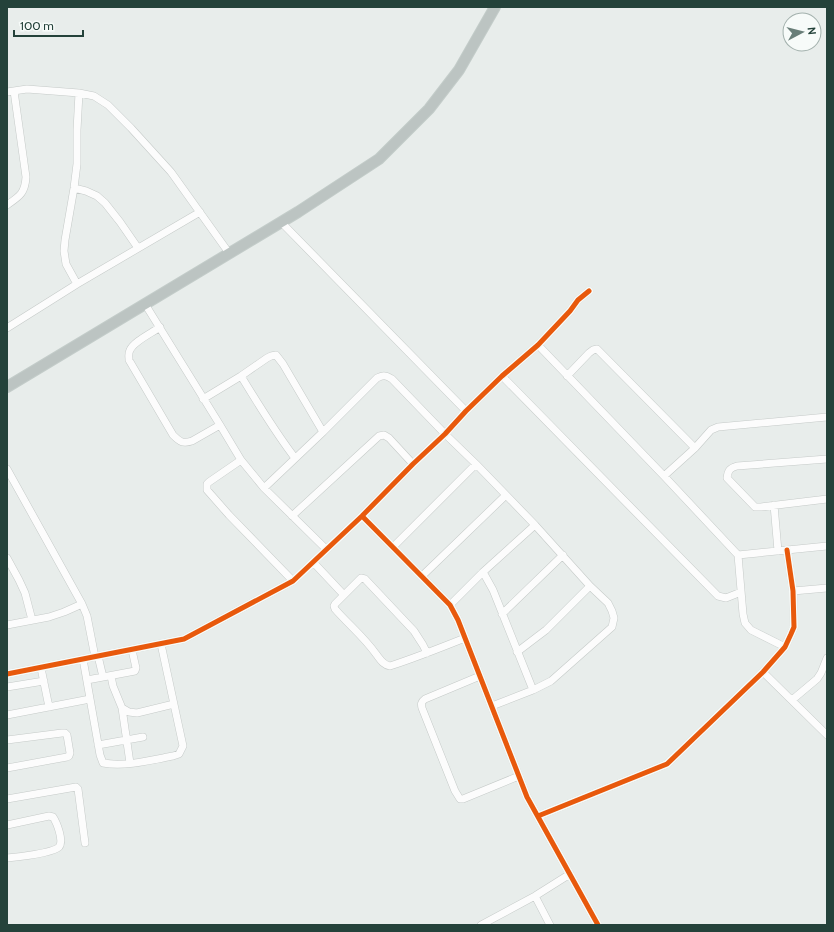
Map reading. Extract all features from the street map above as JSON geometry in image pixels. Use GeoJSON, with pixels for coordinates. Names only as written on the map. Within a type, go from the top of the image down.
{"type":"FeatureCollection","features":[{"type":"Feature","properties":{"kind":"highway"},"geometry":{"type":"LineString","coordinates":[[7,387],[298,212],[379,159],[428,109],[459,70],[495,7]]}},
{"type":"Feature","properties":{"kind":"street"},"geometry":{"type":"LineString","coordinates":[[7,205],[22,194],[26,186],[26,177],[10,92],[27,90],[79,93],[94,96],[108,105],[171,172],[230,253]]}},
{"type":"Feature","properties":{"kind":"street"},"geometry":{"type":"LineString","coordinates":[[77,284],[66,264],[64,251],[77,164],[79,93]]}},
{"type":"Feature","properties":{"kind":"street"},"geometry":{"type":"LineString","coordinates":[[74,188],[97,196],[105,203],[138,248]]}},
{"type":"Feature","properties":{"kind":"street"},"geometry":{"type":"LineString","coordinates":[[7,328],[77,284],[200,212]]}},
{"type":"Feature","properties":{"kind":"street"},"geometry":{"type":"LineString","coordinates":[[281,222],[466,411]]}},
{"type":"Feature","properties":{"kind":"street"},"geometry":{"type":"LineString","coordinates":[[7,674],[184,639],[293,581],[362,516],[502,376],[538,345],[570,311],[578,300],[589,291]]}},
{"type":"Feature","properties":{"kind":"street"},"geometry":{"type":"LineString","coordinates":[[145,304],[241,460],[264,488],[326,549]]}},
{"type":"Feature","properties":{"kind":"street"},"geometry":{"type":"LineString","coordinates":[[160,327],[134,344],[128,354],[129,360],[173,435],[183,443],[188,443],[220,425]]}},
{"type":"Feature","properties":{"kind":"street"},"geometry":{"type":"LineString","coordinates":[[538,345],[738,555],[745,624],[751,630],[784,647]]}},
{"type":"Feature","properties":{"kind":"street"},"geometry":{"type":"LineString","coordinates":[[567,376],[589,353],[597,350],[695,448]]}},
{"type":"Feature","properties":{"kind":"street"},"geometry":{"type":"LineString","coordinates":[[203,399],[267,358],[276,355],[283,364],[323,432]]}},
{"type":"Feature","properties":{"kind":"street"},"geometry":{"type":"LineString","coordinates":[[264,488],[377,378],[382,375],[392,379],[535,525],[590,586],[608,603],[612,611],[614,618],[612,627],[550,680],[533,690],[492,706]]}},
{"type":"Feature","properties":{"kind":"street"},"geometry":{"type":"LineString","coordinates":[[241,376],[266,419],[295,458]]}},
{"type":"Feature","properties":{"kind":"street"},"geometry":{"type":"LineString","coordinates":[[502,376],[718,596],[726,598],[741,592]]}},
{"type":"Feature","properties":{"kind":"street"},"geometry":{"type":"LineString","coordinates":[[664,476],[695,448],[711,430],[718,427],[827,417]]}},
{"type":"Feature","properties":{"kind":"street"},"geometry":{"type":"LineString","coordinates":[[292,516],[379,436],[384,435],[389,438],[413,464]]}},
{"type":"Feature","properties":{"kind":"street"},"geometry":{"type":"LineString","coordinates":[[827,459],[737,466],[731,468],[728,472],[727,478],[755,507],[761,508],[774,505],[827,499]]}},
{"type":"Feature","properties":{"kind":"street"},"geometry":{"type":"LineString","coordinates":[[241,460],[209,482],[206,487],[207,490],[293,581]]}},
{"type":"Feature","properties":{"kind":"street"},"geometry":{"type":"LineString","coordinates":[[393,547],[476,464]]}},
{"type":"Feature","properties":{"kind":"street"},"geometry":{"type":"LineString","coordinates":[[7,469],[82,604],[87,616],[96,657],[103,677]]}},
{"type":"Feature","properties":{"kind":"street"},"geometry":{"type":"LineString","coordinates":[[422,576],[506,496]]}},
{"type":"Feature","properties":{"kind":"street"},"geometry":{"type":"LineString","coordinates":[[774,505],[778,551]]}},
{"type":"Feature","properties":{"kind":"street"},"geometry":{"type":"LineString","coordinates":[[362,516],[450,605],[458,620],[527,797],[598,925]]}},
{"type":"Feature","properties":{"kind":"street"},"geometry":{"type":"LineString","coordinates":[[450,605],[483,572],[535,525]]}},
{"type":"Feature","properties":{"kind":"street"},"geometry":{"type":"LineString","coordinates":[[738,555],[827,546]]}},
{"type":"Feature","properties":{"kind":"street"},"geometry":{"type":"LineString","coordinates":[[538,816],[667,764],[763,672],[784,647],[794,627],[793,591],[788,550]]}},
{"type":"Feature","properties":{"kind":"street"},"geometry":{"type":"LineString","coordinates":[[502,614],[563,556]]}},
{"type":"Feature","properties":{"kind":"street"},"geometry":{"type":"LineString","coordinates":[[7,558],[25,593],[32,620]]}},
{"type":"Feature","properties":{"kind":"street"},"geometry":{"type":"LineString","coordinates":[[313,562],[343,594]]}},
{"type":"Feature","properties":{"kind":"street"},"geometry":{"type":"LineString","coordinates":[[483,572],[493,590],[533,690]]}},
{"type":"Feature","properties":{"kind":"street"},"geometry":{"type":"LineString","coordinates":[[427,653],[414,631],[365,579],[361,578],[343,594],[335,604],[335,609],[371,646],[385,665],[390,666],[427,653],[465,638]]}},
{"type":"Feature","properties":{"kind":"street"},"geometry":{"type":"LineString","coordinates":[[518,652],[546,630],[590,586]]}},
{"type":"Feature","properties":{"kind":"street"},"geometry":{"type":"LineString","coordinates":[[793,591],[827,588]]}},
{"type":"Feature","properties":{"kind":"street"},"geometry":{"type":"LineString","coordinates":[[7,625],[49,617],[82,604]]}},
{"type":"Feature","properties":{"kind":"street"},"geometry":{"type":"LineString","coordinates":[[83,659],[98,745],[103,763],[130,763],[173,756],[178,754],[183,746],[161,644]]}},
{"type":"Feature","properties":{"kind":"street"},"geometry":{"type":"LineString","coordinates":[[87,680],[135,671],[136,668],[132,650]]}},
{"type":"Feature","properties":{"kind":"street"},"geometry":{"type":"LineString","coordinates":[[792,700],[817,679],[827,658]]}},
{"type":"Feature","properties":{"kind":"street"},"geometry":{"type":"LineString","coordinates":[[41,668],[50,707]]}},
{"type":"Feature","properties":{"kind":"street"},"geometry":{"type":"LineString","coordinates":[[763,672],[825,730]]}},
{"type":"Feature","properties":{"kind":"street"},"geometry":{"type":"LineString","coordinates":[[111,676],[113,686],[122,708],[130,763]]}},
{"type":"Feature","properties":{"kind":"street"},"geometry":{"type":"LineString","coordinates":[[480,676],[422,701],[421,704],[425,715],[455,791],[460,799],[519,776]]}},
{"type":"Feature","properties":{"kind":"street"},"geometry":{"type":"LineString","coordinates":[[7,687],[44,681]]}},
{"type":"Feature","properties":{"kind":"street"},"geometry":{"type":"LineString","coordinates":[[7,715],[90,699]]}},
{"type":"Feature","properties":{"kind":"street"},"geometry":{"type":"LineString","coordinates":[[122,708],[129,712],[137,713],[174,704]]}},
{"type":"Feature","properties":{"kind":"street"},"geometry":{"type":"LineString","coordinates":[[7,740],[62,732],[67,735],[70,753],[67,757],[7,768]]}},
{"type":"Feature","properties":{"kind":"street"},"geometry":{"type":"LineString","coordinates":[[98,745],[144,737]]}},
{"type":"Feature","properties":{"kind":"street"},"geometry":{"type":"LineString","coordinates":[[7,799],[76,787],[78,790],[86,843]]}},
{"type":"Feature","properties":{"kind":"street"},"geometry":{"type":"LineString","coordinates":[[7,825],[49,816],[54,817],[57,823],[61,842],[55,849],[7,858]]}},
{"type":"Feature","properties":{"kind":"street"},"geometry":{"type":"LineString","coordinates":[[481,925],[535,896],[570,874]]}},
{"type":"Feature","properties":{"kind":"street"},"geometry":{"type":"LineString","coordinates":[[535,896],[550,925]]}},
{"type":"Feature","properties":{"kind":"cycle path"},"geometry":{"type":"LineString","coordinates":[[7,674],[184,639],[293,581],[362,516],[502,376],[538,345],[570,311],[578,300],[589,291]]}},
{"type":"Feature","properties":{"kind":"cycle path"},"geometry":{"type":"LineString","coordinates":[[362,516],[450,605],[458,620],[527,797],[598,925]]}},
{"type":"Feature","properties":{"kind":"cycle path"},"geometry":{"type":"LineString","coordinates":[[538,816],[667,764],[763,672],[785,647],[794,627],[793,591],[787,550]]}}]}
